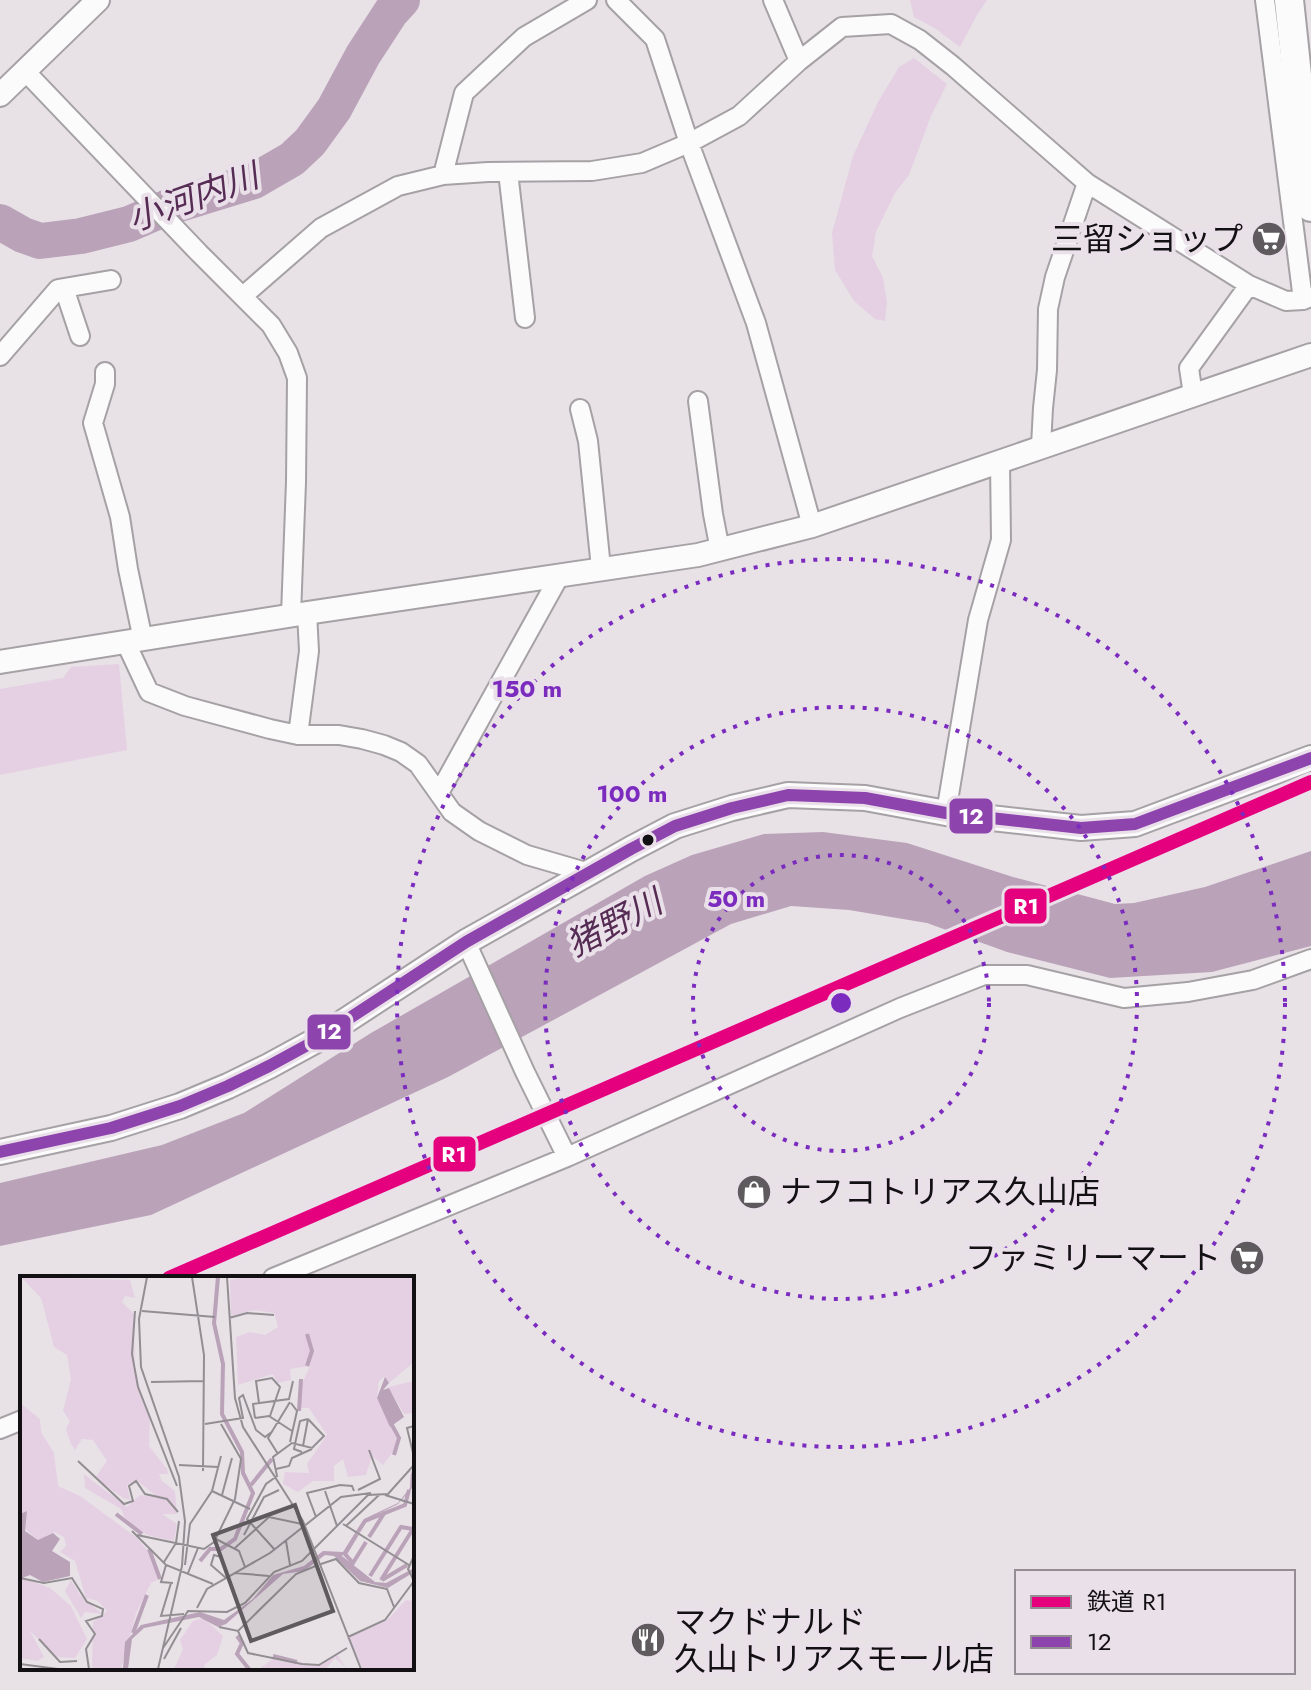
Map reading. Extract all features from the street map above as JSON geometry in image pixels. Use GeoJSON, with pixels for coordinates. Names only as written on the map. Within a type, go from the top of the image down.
{"type":"FeatureCollection","features":[{"type":"Feature","properties":{"kind":"main road"},"geometry":{"type":"LineString","coordinates":[[1289,0],[1311,207]]}},
{"type":"Feature","properties":{"kind":"main road"},"geometry":{"type":"LineString","coordinates":[[0,1152],[111,1128],[180,1106],[228,1086],[313,1042],[466,942],[589,873],[675,826],[732,808],[788,795],[865,798],[946,813],[1081,828],[1135,824],[1311,758]]}},
{"type":"Feature","properties":{"kind":"street"},"geometry":{"type":"LineString","coordinates":[[0,95],[98,0]]}},
{"type":"Feature","properties":{"kind":"street"},"geometry":{"type":"LineString","coordinates":[[443,175],[464,93],[524,37],[587,0]]}},
{"type":"Feature","properties":{"kind":"street"},"geometry":{"type":"LineString","coordinates":[[616,0],[655,39],[689,143],[756,323],[812,526]]}},
{"type":"Feature","properties":{"kind":"street"},"geometry":{"type":"LineString","coordinates":[[773,0],[799,61]]}},
{"type":"Feature","properties":{"kind":"street"},"geometry":{"type":"LineString","coordinates":[[243,296],[321,228],[398,186],[443,175],[592,171],[642,163],[689,143],[739,116],[842,27],[891,24],[920,40],[953,66],[1087,183],[1249,285],[1286,301],[1307,299],[1265,0]]}},
{"type":"Feature","properties":{"kind":"street"},"geometry":{"type":"LineString","coordinates":[[25,71],[271,325],[288,353],[297,378],[299,614],[309,651],[298,735]]}},
{"type":"Feature","properties":{"kind":"street"},"geometry":{"type":"LineString","coordinates":[[508,172],[525,318]]}},
{"type":"Feature","properties":{"kind":"street"},"geometry":{"type":"LineString","coordinates":[[1041,446],[1048,309],[1055,277],[1087,183]]}},
{"type":"Feature","properties":{"kind":"street"},"geometry":{"type":"LineString","coordinates":[[0,355],[58,289],[111,280]]}},
{"type":"Feature","properties":{"kind":"street"},"geometry":{"type":"LineString","coordinates":[[1193,395],[1189,368],[1249,285]]}},
{"type":"Feature","properties":{"kind":"street"},"geometry":{"type":"LineString","coordinates":[[64,288],[80,336]]}},
{"type":"Feature","properties":{"kind":"street"},"geometry":{"type":"LineString","coordinates":[[0,662],[720,550],[812,526],[1311,355]]}},
{"type":"Feature","properties":{"kind":"street"},"geometry":{"type":"LineString","coordinates":[[105,372],[105,384],[93,423],[120,517],[134,642],[149,692],[185,706],[270,729],[298,735],[339,735],[384,745],[418,764],[452,812],[479,831],[527,855],[589,873]]}},
{"type":"Feature","properties":{"kind":"street"},"geometry":{"type":"LineString","coordinates":[[698,401],[720,550]]}},
{"type":"Feature","properties":{"kind":"street"},"geometry":{"type":"LineString","coordinates":[[580,409],[588,441],[601,568]]}},
{"type":"Feature","properties":{"kind":"street"},"geometry":{"type":"LineString","coordinates":[[946,813],[978,620],[1001,540],[1000,462]]}},
{"type":"Feature","properties":{"kind":"street"},"geometry":{"type":"LineString","coordinates":[[439,793],[560,575]]}},
{"type":"Feature","properties":{"kind":"street"},"geometry":{"type":"LineString","coordinates":[[466,942],[567,1157]]}},
{"type":"Feature","properties":{"kind":"street"},"geometry":{"type":"LineString","coordinates":[[278,1276],[567,1157],[900,1008],[984,975],[1027,975],[1124,998],[1188,992],[1253,980],[1311,959]]}},
{"type":"Feature","properties":{"kind":"street"},"geometry":{"type":"LineString","coordinates":[[0,1429],[20,1421]]}},
{"type":"Feature","properties":{"kind":"shaded area"},"geometry":{"type":"Polygon","coordinates":[[[910,0],[987,0],[960,47],[914,17],[910,0]]]}},
{"type":"Feature","properties":{"kind":"shaded area"},"geometry":{"type":"Polygon","coordinates":[[[914,58],[947,84],[931,116],[909,175],[895,193],[876,232],[872,256],[883,278],[887,302],[885,321],[875,319],[854,301],[835,270],[832,233],[853,156],[878,102],[899,67],[914,58]]]}},
{"type":"Feature","properties":{"kind":"shaded area"},"geometry":{"type":"Polygon","coordinates":[[[119,664],[127,750],[0,775],[0,689],[63,678],[71,667],[119,664]]]}},
{"type":"Feature","properties":{"kind":"water","name":"猪野川"},"geometry":{"type":"Polygon","coordinates":[[[823,832],[907,843],[1013,877],[1115,904],[1134,903],[1205,887],[1311,851],[1311,946],[1212,972],[1110,978],[1007,952],[927,923],[849,910],[791,906],[731,924],[448,1077],[151,1215],[0,1246],[0,1183],[162,1145],[244,1113],[371,1033],[645,876],[692,855],[764,834],[823,832]]]}},
{"type":"Feature","properties":{"kind":"waterway","name":"小河内川"},"geometry":{"type":"LineString","coordinates":[[0,222],[40,241],[81,236],[129,224],[166,208],[254,181],[292,159],[310,142],[334,109],[363,55],[402,0]]}},
{"type":"Feature","properties":{"kind":"rail line","name":"R1"},"geometry":{"type":"LineString","coordinates":[[174,1276],[1311,782]]}},
{"type":"Feature","properties":{"kind":"transit line","name":"12"},"geometry":{"type":"LineString","coordinates":[[0,1152],[111,1128],[180,1106],[228,1086],[313,1042],[466,942],[631,849],[675,826],[732,808],[788,795],[865,798],[946,813],[1081,828],[1135,824],[1311,758]]}},
{"type":"Feature","properties":{"kind":"place","name":"三留ショップ"},"geometry":{"type":"Point","coordinates":[1269,239]}},
{"type":"Feature","properties":{"kind":"place","name":"ナフコトリアス久山店"},"geometry":{"type":"Point","coordinates":[754,1192]}},
{"type":"Feature","properties":{"kind":"place","name":"ファミリーマート"},"geometry":{"type":"Point","coordinates":[1247,1258]}},
{"type":"Feature","properties":{"kind":"place","name":"マクドナルド 久山トリアスモール店"},"geometry":{"type":"Point","coordinates":[648,1640]}}]}
